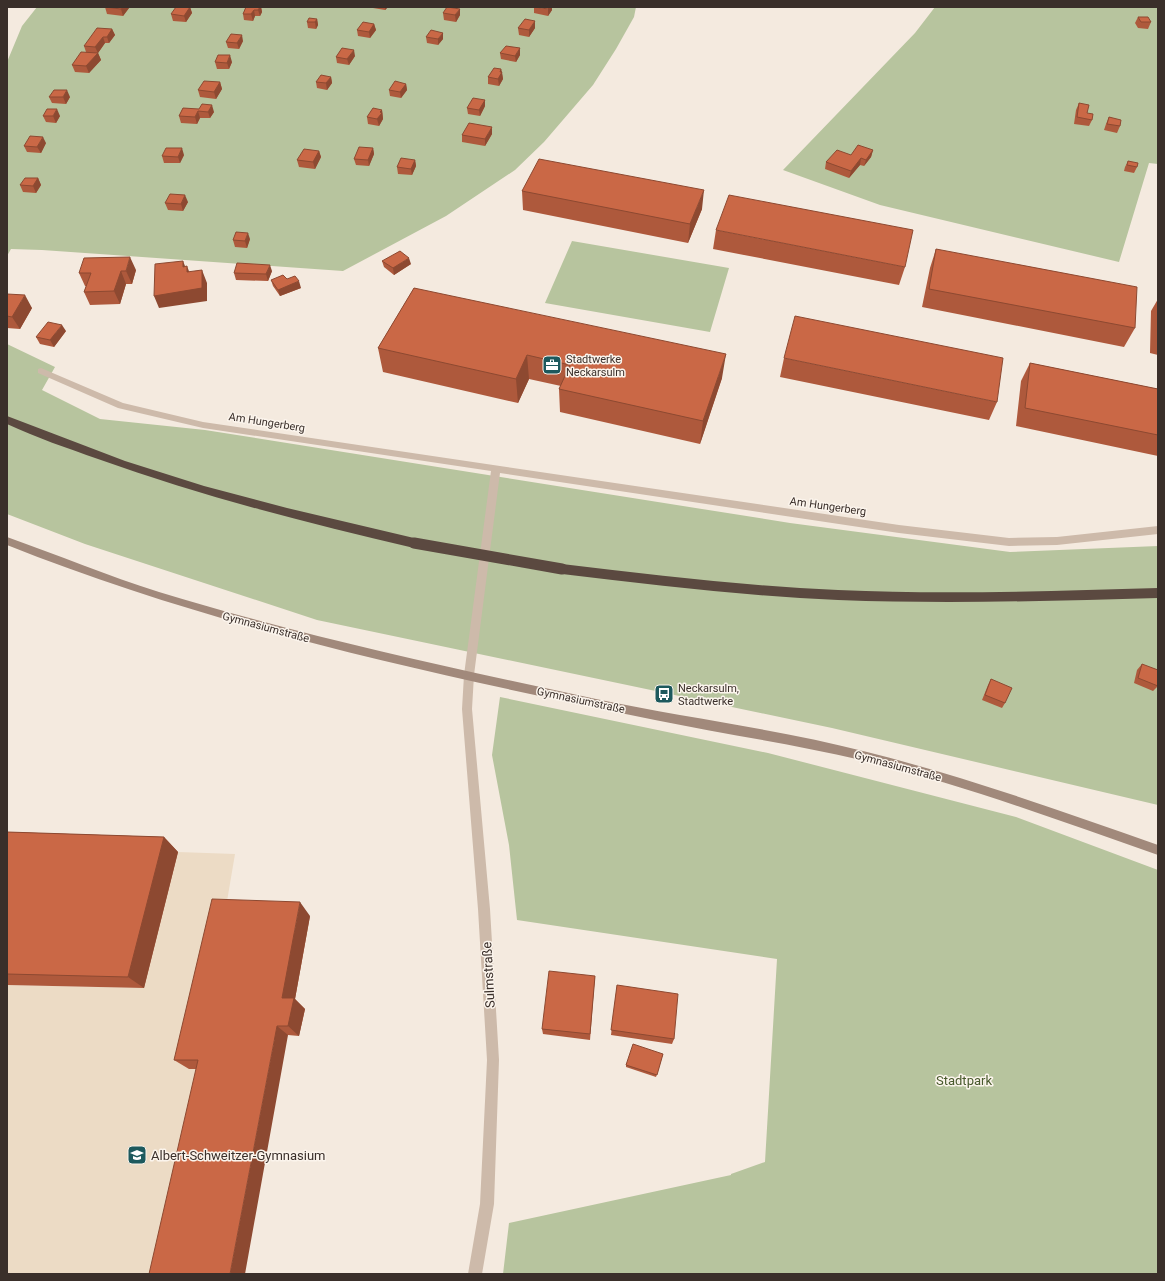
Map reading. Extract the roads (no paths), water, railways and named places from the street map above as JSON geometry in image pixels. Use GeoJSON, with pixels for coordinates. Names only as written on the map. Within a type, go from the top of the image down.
{"type":"FeatureCollection","features":[{"type":"Feature","properties":{"kind":"highway"},"geometry":{"type":"LineString","coordinates":[[7,420],[118,463],[216,494],[326,523],[414,543],[562,569],[697,584],[838,595],[997,598],[1158,593]]}},
{"type":"Feature","properties":{"kind":"street","name":"Am Hungerberg"},"geometry":{"type":"LineString","coordinates":[[41,371],[121,406],[203,425],[899,529],[1009,542],[1057,541],[1158,530]]}},
{"type":"Feature","properties":{"kind":"street"},"geometry":{"type":"LineString","coordinates":[[469,676],[496,469]]}},
{"type":"Feature","properties":{"kind":"street","name":"Gymnasiumstraße"},"geometry":{"type":"LineString","coordinates":[[7,541],[56,561],[196,607],[310,639],[469,676],[668,718],[821,746],[918,770],[1038,807],[1158,850]]}},
{"type":"Feature","properties":{"kind":"street","name":"Sulmstraße"},"geometry":{"type":"LineString","coordinates":[[469,676],[467,709],[478,857],[484,909],[493,1060],[487,1204],[475,1274]]}},
{"type":"Feature","properties":{"kind":"place","name":"Stadtwerke Neckarsulm"},"geometry":{"type":"Point","coordinates":[552,365]}},
{"type":"Feature","properties":{"kind":"place","name":"Neckarsulm, Stadtwerke"},"geometry":{"type":"Point","coordinates":[664,694]}},
{"type":"Feature","properties":{"kind":"place","name":"Albert-Schweitzer-Gymnasium"},"geometry":{"type":"Point","coordinates":[137,1155]}},
{"type":"Feature","properties":{"kind":"park label","name":"Stadtpark"},"geometry":{"type":"Point","coordinates":[964,1080]}}]}
